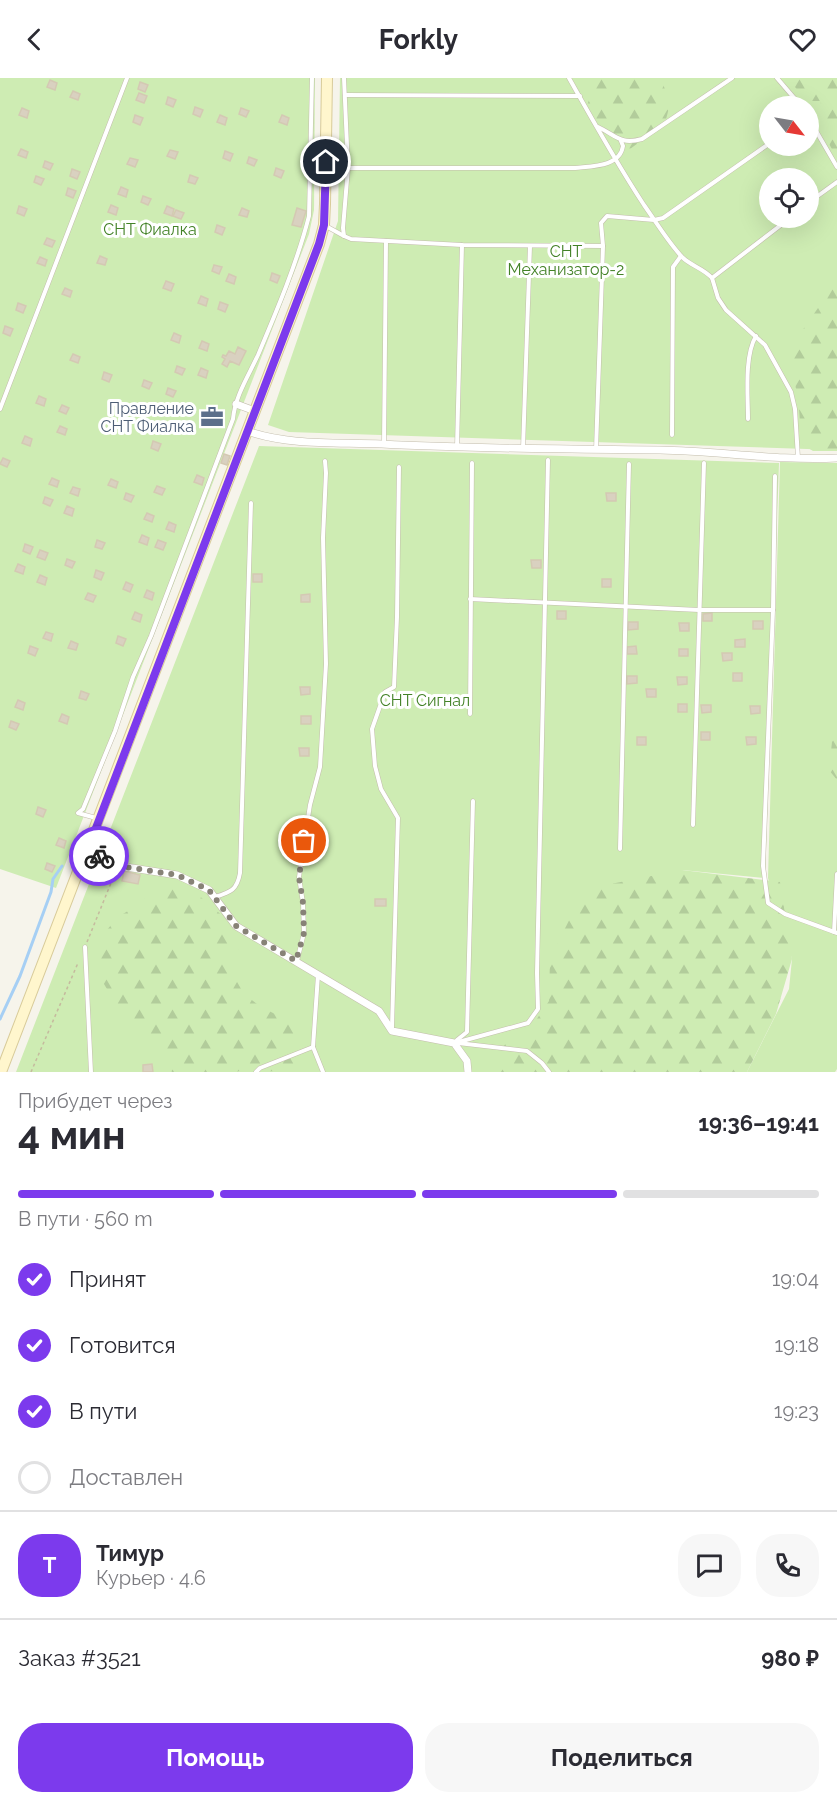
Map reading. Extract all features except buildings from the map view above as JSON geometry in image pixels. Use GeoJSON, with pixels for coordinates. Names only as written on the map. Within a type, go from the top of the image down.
{"type":"FeatureCollection","features":[{"type":"Feature","properties":{"kind":"street"},"geometry":{"type":"LineString","coordinates":[[1,1072],[307,278],[324,225],[327,78]]}},
{"type":"Feature","properties":{"kind":"street"},"geometry":{"type":"LineString","coordinates":[[236,404],[255,411]]}},
{"type":"Feature","properties":{"kind":"street"},"geometry":{"type":"LineString","coordinates":[[248,431],[270,439],[384,445],[663,450],[837,458]]}},
{"type":"Feature","properties":{"kind":"street"},"geometry":{"type":"LineString","coordinates":[[88,849],[113,865],[177,875],[209,890],[236,926],[379,1011],[392,1031],[454,1043],[468,1061],[468,1072]]}},
{"type":"Feature","properties":{"kind":"lane"},"geometry":{"type":"LineString","coordinates":[[0,409],[127,78]]}},
{"type":"Feature","properties":{"kind":"lane"},"geometry":{"type":"LineString","coordinates":[[99,819],[78,813],[83,809],[115,731],[133,677],[151,636],[221,452],[236,404],[304,237],[309,216],[312,78]]}},
{"type":"Feature","properties":{"kind":"lane"},"geometry":{"type":"LineString","coordinates":[[344,78],[348,168],[344,236]]}},
{"type":"Feature","properties":{"kind":"lane"},"geometry":{"type":"LineString","coordinates":[[569,78],[615,159],[654,220],[681,256],[691,265],[704,269],[711,278],[718,298],[726,310],[765,345],[791,392],[795,409],[798,458]]}},
{"type":"Feature","properties":{"kind":"lane"},"geometry":{"type":"LineString","coordinates":[[597,127],[613,134],[621,141],[642,139],[732,78]]}},
{"type":"Feature","properties":{"kind":"lane"},"geometry":{"type":"LineString","coordinates":[[777,78],[792,96]]}},
{"type":"Feature","properties":{"kind":"lane"},"geometry":{"type":"LineString","coordinates":[[345,95],[580,96]]}},
{"type":"Feature","properties":{"kind":"lane"},"geometry":{"type":"LineString","coordinates":[[819,136],[837,167]]}},
{"type":"Feature","properties":{"kind":"lane"},"geometry":{"type":"LineString","coordinates":[[348,168],[575,168],[610,162],[622,150],[621,141]]}},
{"type":"Feature","properties":{"kind":"lane"},"geometry":{"type":"LineString","coordinates":[[596,450],[603,246],[601,223],[608,216],[654,220],[663,218],[759,151]]}},
{"type":"Feature","properties":{"kind":"lane"},"geometry":{"type":"LineString","coordinates":[[819,195],[837,182]]}},
{"type":"Feature","properties":{"kind":"lane"},"geometry":{"type":"LineString","coordinates":[[324,225],[351,239],[462,245],[603,246]]}},
{"type":"Feature","properties":{"kind":"lane"},"geometry":{"type":"LineString","coordinates":[[711,278],[777,228]]}},
{"type":"Feature","properties":{"kind":"lane"},"geometry":{"type":"LineString","coordinates":[[384,445],[386,241]]}},
{"type":"Feature","properties":{"kind":"lane"},"geometry":{"type":"LineString","coordinates":[[457,447],[462,245]]}},
{"type":"Feature","properties":{"kind":"lane"},"geometry":{"type":"LineString","coordinates":[[523,448],[530,246]]}},
{"type":"Feature","properties":{"kind":"lane"},"geometry":{"type":"LineString","coordinates":[[672,435],[673,267],[681,256]]}},
{"type":"Feature","properties":{"kind":"lane"},"geometry":{"type":"LineString","coordinates":[[748,419],[750,355],[756,336]]}},
{"type":"Feature","properties":{"kind":"lane"},"geometry":{"type":"LineString","coordinates":[[454,1043],[528,1023],[538,1009],[548,460]]}},
{"type":"Feature","properties":{"kind":"lane"},"geometry":{"type":"LineString","coordinates":[[296,961],[304,933],[299,877],[310,805],[320,767],[326,664],[323,538],[325,461]]}},
{"type":"Feature","properties":{"kind":"lane"},"geometry":{"type":"LineString","coordinates":[[470,714],[472,463]]}},
{"type":"Feature","properties":{"kind":"lane"},"geometry":{"type":"LineString","coordinates":[[693,825],[704,463]]}},
{"type":"Feature","properties":{"kind":"lane"},"geometry":{"type":"LineString","coordinates":[[620,849],[629,464]]}},
{"type":"Feature","properties":{"kind":"lane"},"geometry":{"type":"LineString","coordinates":[[392,1031],[398,818],[381,789],[375,766],[372,729],[385,692],[394,687],[399,467]]}},
{"type":"Feature","properties":{"kind":"lane"},"geometry":{"type":"LineString","coordinates":[[775,476],[773,610],[763,866],[768,903],[785,914],[835,932],[837,874]]}},
{"type":"Feature","properties":{"kind":"lane"},"geometry":{"type":"LineString","coordinates":[[215,898],[228,893],[238,885],[240,873],[251,502]]}},
{"type":"Feature","properties":{"kind":"lane"},"geometry":{"type":"LineString","coordinates":[[470,599],[699,610],[773,610]]}},
{"type":"Feature","properties":{"kind":"lane"},"geometry":{"type":"LineString","coordinates":[[454,1043],[467,1032],[473,801]]}},
{"type":"Feature","properties":{"kind":"lane"},"geometry":{"type":"LineString","coordinates":[[85,947],[91,1072]]}},
{"type":"Feature","properties":{"kind":"lane"},"geometry":{"type":"LineString","coordinates":[[318,974],[313,1047],[323,1072]]}},
{"type":"Feature","properties":{"kind":"lane"},"geometry":{"type":"LineString","coordinates":[[454,1043],[527,1051],[549,1072]]}},
{"type":"Feature","properties":{"kind":"lane"},"geometry":{"type":"LineString","coordinates":[[256,1072],[260,1068],[313,1047]]}},
{"type":"Feature","properties":{"kind":"path"},"geometry":{"type":"LineString","coordinates":[[31,1072],[111,883],[113,865]]}},
{"type":"Feature","properties":{"kind":"green space","name":"СНТ Фиалка"},"geometry":{"type":"Polygon","coordinates":[[[0,78],[315,78],[314,210],[309,234],[56,888],[0,869],[0,78]]]}},
{"type":"Feature","properties":{"kind":"green space","name":"СНТ Механизатор-2"},"geometry":{"type":"Polygon","coordinates":[[[340,78],[837,78],[837,450],[289,432],[268,425],[338,221],[340,78]]]}},
{"type":"Feature","properties":{"kind":"green space"},"geometry":{"type":"Polygon","coordinates":[[[601,78],[661,78],[670,104],[665,123],[630,149],[622,148],[608,135],[593,132],[586,124],[585,113],[601,78]]]}},
{"type":"Feature","properties":{"kind":"green space"},"geometry":{"type":"Polygon","coordinates":[[[788,78],[837,78],[837,158],[819,126],[821,101],[819,101],[819,96],[802,96],[788,78]]]}},
{"type":"Feature","properties":{"kind":"green space"},"geometry":{"type":"Polygon","coordinates":[[[837,281],[837,451],[813,451],[803,445],[795,383],[785,363],[792,345],[837,281]]]}},
{"type":"Feature","properties":{"kind":"green space","name":"СНТ Сигнал"},"geometry":{"type":"Polygon","coordinates":[[[259,446],[779,463],[765,878],[682,870],[576,1072],[16,1072],[259,446]]]}},
{"type":"Feature","properties":{"kind":"green space"},"geometry":{"type":"Polygon","coordinates":[[[780,462],[837,463],[837,1069],[835,1072],[747,1072],[789,989],[792,959],[768,878],[780,462]]]}},
{"type":"Feature","properties":{"kind":"green space"},"geometry":{"type":"Polygon","coordinates":[[[837,736],[837,780],[829,770],[832,742],[837,736]]]}},
{"type":"Feature","properties":{"kind":"green space"},"geometry":{"type":"Polygon","coordinates":[[[682,870],[780,882],[792,959],[776,1014],[747,1072],[500,1072],[496,1067],[494,1054],[507,1043],[528,1032],[549,1001],[550,958],[585,889],[682,870]]]}},
{"type":"Feature","properties":{"kind":"green space"},"geometry":{"type":"Polygon","coordinates":[[[158,884],[178,884],[196,893],[247,937],[247,945],[233,952],[233,975],[244,994],[297,1031],[299,1057],[289,1069],[172,1072],[135,1024],[117,1006],[104,984],[99,952],[106,931],[118,917],[141,903],[158,884]]]}},
{"type":"Feature","properties":{"kind":"waterway"},"geometry":{"type":"LineString","coordinates":[[0,1019],[20,976],[51,892],[53,879],[62,866]]}},
{"type":"Feature","properties":{"kind":"way so far"},"geometry":{"type":"LineString","coordinates":[[99,856],[113,865],[177,875],[209,890],[236,926],[296,961],[304,933],[299,877],[304,841]]}},
{"type":"Feature","properties":{"kind":"place","name":"Правление СНТ Фиалка"},"geometry":{"type":"Point","coordinates":[212,417]}},
{"type":"Feature","properties":{"kind":"route"},"geometry":{"type":"LineString","coordinates":[[99,856],[88,849],[319,244],[324,225],[326,162]]}}]}
